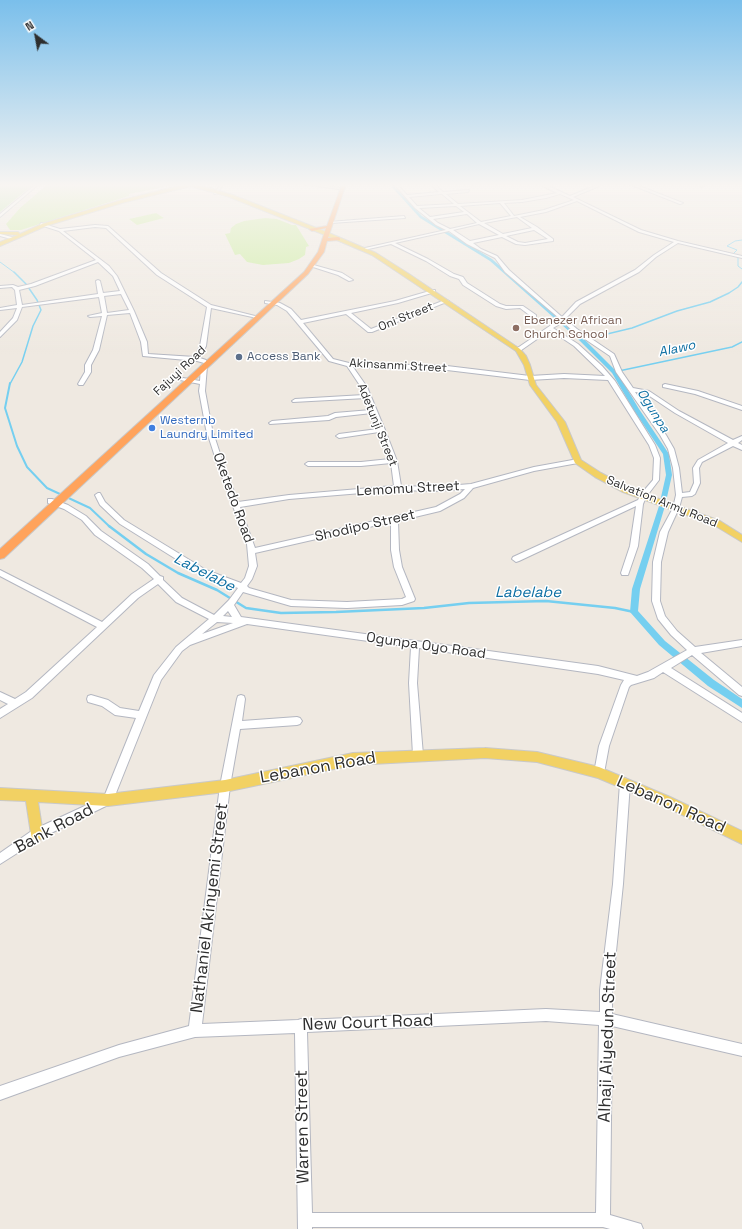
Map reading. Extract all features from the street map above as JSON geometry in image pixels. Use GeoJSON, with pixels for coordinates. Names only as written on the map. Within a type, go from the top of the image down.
{"type":"FeatureCollection","features":[{"type":"Feature","properties":{"kind":"highway","name":"Fajuyi Road"},"geometry":{"type":"LineString","coordinates":[[0,555],[56,500],[186,380],[202,362],[254,317],[315,256],[321,241]]}},
{"type":"Feature","properties":{"kind":"highway","name":"Fajuyi Road"},"geometry":{"type":"LineString","coordinates":[[269,302],[312,265],[321,252],[323,241]]}},
{"type":"Feature","properties":{"kind":"highway","name":"Fajuyi Road"},"geometry":{"type":"LineString","coordinates":[[0,547],[56,500]]}},
{"type":"Feature","properties":{"kind":"main road"},"geometry":{"type":"LineString","coordinates":[[346,241],[365,250],[433,291],[518,350],[523,356],[530,378],[538,393],[561,422],[578,461]]}},
{"type":"Feature","properties":{"kind":"main road","name":"Salvation Army Road"},"geometry":{"type":"LineString","coordinates":[[578,461],[609,481],[645,499],[673,507],[717,523],[741,538]]}},
{"type":"Feature","properties":{"kind":"main road","name":"Lebanon Road"},"geometry":{"type":"LineString","coordinates":[[0,794],[108,800],[226,786],[353,759],[485,753],[536,757],[600,773],[666,801],[742,838]]}},
{"type":"Feature","properties":{"kind":"main road"},"geometry":{"type":"LineString","coordinates":[[31,795],[37,834]]}},
{"type":"Feature","properties":{"kind":"street"},"geometry":{"type":"LineString","coordinates":[[74,241],[110,270],[132,311],[144,342],[145,354],[202,362]]}},
{"type":"Feature","properties":{"kind":"street"},"geometry":{"type":"LineString","coordinates":[[123,241],[159,274],[209,306],[254,317]]}},
{"type":"Feature","properties":{"kind":"street"},"geometry":{"type":"LineString","coordinates":[[365,250],[398,241]]}},
{"type":"Feature","properties":{"kind":"street"},"geometry":{"type":"LineString","coordinates":[[465,241],[496,257],[506,271],[587,339],[612,355],[619,371],[671,449],[676,468],[679,495],[673,507],[660,547],[657,562],[656,601],[661,617],[691,653],[742,692]]}},
{"type":"Feature","properties":{"kind":"street"},"geometry":{"type":"LineString","coordinates":[[468,243],[475,241]]}},
{"type":"Feature","properties":{"kind":"street"},"geometry":{"type":"LineString","coordinates":[[515,241],[521,244],[542,241]]}},
{"type":"Feature","properties":{"kind":"street"},"geometry":{"type":"LineString","coordinates":[[518,350],[563,319],[578,303],[638,272],[655,256],[677,242],[742,256]]}},
{"type":"Feature","properties":{"kind":"street"},"geometry":{"type":"LineString","coordinates":[[391,243],[423,258],[452,275],[461,278],[465,284],[498,305],[506,308],[521,307],[534,316]]}},
{"type":"Feature","properties":{"kind":"street"},"geometry":{"type":"LineString","coordinates":[[0,287],[13,286],[17,289],[98,261]]}},
{"type":"Feature","properties":{"kind":"street"},"geometry":{"type":"LineString","coordinates":[[312,265],[340,274],[351,280]]}},
{"type":"Feature","properties":{"kind":"street"},"geometry":{"type":"LineString","coordinates":[[80,384],[88,372],[88,365],[96,350],[105,314],[98,281]]}},
{"type":"Feature","properties":{"kind":"street"},"geometry":{"type":"LineString","coordinates":[[0,335],[14,319],[20,307],[17,289]]}},
{"type":"Feature","properties":{"kind":"street"},"geometry":{"type":"LineString","coordinates":[[300,322],[396,302],[433,291]]}},
{"type":"Feature","properties":{"kind":"street"},"geometry":{"type":"LineString","coordinates":[[0,309],[123,292]]}},
{"type":"Feature","properties":{"kind":"street","name":"Oni Street"},"geometry":{"type":"LineString","coordinates":[[347,312],[370,331],[447,301]]}},
{"type":"Feature","properties":{"kind":"street","name":"Akinsanmi Street"},"geometry":{"type":"LineString","coordinates":[[269,302],[289,310],[331,360],[348,365],[447,368],[530,378],[564,376],[609,378]]}},
{"type":"Feature","properties":{"kind":"street","name":"Oketedo Road"},"geometry":{"type":"LineString","coordinates":[[108,800],[157,678],[179,649],[215,619],[230,604],[242,589],[253,566],[251,544],[209,429],[203,402],[201,383],[203,346],[209,306]]}},
{"type":"Feature","properties":{"kind":"street"},"geometry":{"type":"LineString","coordinates":[[90,316],[132,311]]}},
{"type":"Feature","properties":{"kind":"street"},"geometry":{"type":"LineString","coordinates":[[552,327],[576,345],[600,367],[609,378],[641,426],[652,445],[657,458],[656,480],[645,499],[634,546],[625,573]]}},
{"type":"Feature","properties":{"kind":"street","name":"Adetunji Street"},"geometry":{"type":"LineString","coordinates":[[348,365],[368,396],[382,430],[394,461],[398,488]]}},
{"type":"Feature","properties":{"kind":"street"},"geometry":{"type":"LineString","coordinates":[[186,380],[201,383]]}},
{"type":"Feature","properties":{"kind":"street"},"geometry":{"type":"LineString","coordinates":[[665,386],[696,392],[742,408]]}},
{"type":"Feature","properties":{"kind":"street"},"geometry":{"type":"LineString","coordinates":[[631,389],[647,392],[678,412],[742,448]]}},
{"type":"Feature","properties":{"kind":"street"},"geometry":{"type":"LineString","coordinates":[[295,401],[368,396]]}},
{"type":"Feature","properties":{"kind":"street"},"geometry":{"type":"LineString","coordinates":[[272,423],[329,418],[334,415],[374,411]]}},
{"type":"Feature","properties":{"kind":"street"},"geometry":{"type":"LineString","coordinates":[[339,436],[382,430]]}},
{"type":"Feature","properties":{"kind":"street"},"geometry":{"type":"LineString","coordinates":[[679,495],[692,494],[697,483],[696,468],[700,461],[742,438]]}},
{"type":"Feature","properties":{"kind":"street"},"geometry":{"type":"LineString","coordinates":[[308,464],[361,464],[394,461]]}},
{"type":"Feature","properties":{"kind":"street","name":"Lemomu Street"},"geometry":{"type":"LineString","coordinates":[[236,505],[289,497],[398,488],[434,489],[471,486],[534,469],[578,461]]}},
{"type":"Feature","properties":{"kind":"street","name":"Shodipo Street"},"geometry":{"type":"LineString","coordinates":[[252,551],[438,509],[462,496],[471,486]]}},
{"type":"Feature","properties":{"kind":"street"},"geometry":{"type":"LineString","coordinates":[[98,495],[102,503],[122,522],[203,572],[242,589],[291,603],[347,605],[402,602],[411,599],[408,587],[398,567],[395,550],[394,520]]}},
{"type":"Feature","properties":{"kind":"street"},"geometry":{"type":"LineString","coordinates":[[516,559],[645,499]]}},
{"type":"Feature","properties":{"kind":"street"},"geometry":{"type":"LineString","coordinates":[[56,500],[84,518],[98,533],[145,566],[160,579],[179,600],[215,619]]}},
{"type":"Feature","properties":{"kind":"street"},"geometry":{"type":"LineString","coordinates":[[0,573],[103,626]]}},
{"type":"Feature","properties":{"kind":"street"},"geometry":{"type":"LineString","coordinates":[[0,714],[16,704],[48,679],[135,596],[160,579]]}},
{"type":"Feature","properties":{"kind":"street"},"geometry":{"type":"LineString","coordinates":[[184,645],[243,621],[230,604]]}},
{"type":"Feature","properties":{"kind":"street","name":"Ogunpa Oyo Road"},"geometry":{"type":"LineString","coordinates":[[215,619],[243,621],[598,670],[636,679]]}},
{"type":"Feature","properties":{"kind":"street"},"geometry":{"type":"LineString","coordinates":[[636,679],[651,675],[691,653],[742,643]]}},
{"type":"Feature","properties":{"kind":"street"},"geometry":{"type":"LineString","coordinates":[[415,644],[413,683],[418,755]]}},
{"type":"Feature","properties":{"kind":"street"},"geometry":{"type":"LineString","coordinates":[[666,667],[742,718]]}},
{"type":"Feature","properties":{"kind":"street","name":"Lebanon Road"},"geometry":{"type":"LineString","coordinates":[[600,773],[604,746],[623,688],[628,682],[636,679]]}},
{"type":"Feature","properties":{"kind":"street"},"geometry":{"type":"LineString","coordinates":[[0,696],[16,704]]}},
{"type":"Feature","properties":{"kind":"street"},"geometry":{"type":"LineString","coordinates":[[90,699],[105,702],[118,712],[142,715]]}},
{"type":"Feature","properties":{"kind":"street","name":"Nathaniel Akinyemi Street"},"geometry":{"type":"LineString","coordinates":[[195,1031],[226,786],[241,699]]}},
{"type":"Feature","properties":{"kind":"street"},"geometry":{"type":"LineString","coordinates":[[236,725],[297,721]]}},
{"type":"Feature","properties":{"kind":"street","name":"Alhaji Aiyedun Street"},"geometry":{"type":"LineString","coordinates":[[603,1220],[606,990],[618,884],[624,783]]}},
{"type":"Feature","properties":{"kind":"street","name":"Bank Road"},"geometry":{"type":"LineString","coordinates":[[0,859],[37,834],[108,800]]}},
{"type":"Feature","properties":{"kind":"street","name":"New Court Road"},"geometry":{"type":"LineString","coordinates":[[0,1092],[119,1051],[195,1031],[301,1025],[546,1015],[606,1019],[742,1050]]}},
{"type":"Feature","properties":{"kind":"street","name":"Warren Street"},"geometry":{"type":"LineString","coordinates":[[301,1025],[305,1225]]}},
{"type":"Feature","properties":{"kind":"street"},"geometry":{"type":"LineString","coordinates":[[305,1225],[603,1220],[636,1229]]}},
{"type":"Feature","properties":{"kind":"green space"},"geometry":{"type":"Polygon","coordinates":[[[229,241],[306,241],[309,246],[306,247],[305,255],[289,263],[263,265],[247,262],[240,254],[235,255],[229,241]]]}},
{"type":"Feature","properties":{"kind":"waterway","name":"Ogunpa"},"geometry":{"type":"LineString","coordinates":[[461,241],[491,260],[582,340],[614,372],[636,409],[666,454],[669,475],[662,506],[636,589],[634,612],[662,643],[711,683],[742,704]]}},
{"type":"Feature","properties":{"kind":"waterway"},"geometry":{"type":"LineString","coordinates":[[734,241],[727,246],[737,250],[733,254],[738,258],[738,266],[742,269]]}},
{"type":"Feature","properties":{"kind":"waterway","name":"Labelabe"},"geometry":{"type":"LineString","coordinates":[[0,262],[15,273]]}},
{"type":"Feature","properties":{"kind":"waterway","name":"Labelabe"},"geometry":{"type":"LineString","coordinates":[[10,384],[22,362],[33,326],[41,310],[37,300],[26,284],[15,273]]}},
{"type":"Feature","properties":{"kind":"waterway"},"geometry":{"type":"LineString","coordinates":[[582,340],[632,328],[677,311],[710,302],[729,293],[738,287],[742,282]]}},
{"type":"Feature","properties":{"kind":"waterway","name":"Alawo"},"geometry":{"type":"LineString","coordinates":[[614,372],[732,347],[742,342]]}},
{"type":"Feature","properties":{"kind":"waterway","name":"Labelabe"},"geometry":{"type":"LineString","coordinates":[[10,383],[5,408],[17,446],[27,467],[47,488],[90,508],[110,527]]}},
{"type":"Feature","properties":{"kind":"waterway","name":"Labelabe"},"geometry":{"type":"LineString","coordinates":[[109,526],[146,554],[178,573],[217,590],[246,608],[281,613],[336,612],[424,608],[469,603],[546,601],[615,608],[634,612]]}},
{"type":"Feature","properties":{"kind":"place","name":"Ebenezer African Church School"},"geometry":{"type":"Point","coordinates":[516,328]}},
{"type":"Feature","properties":{"kind":"place","name":"Access Bank"},"geometry":{"type":"Point","coordinates":[239,357]}},
{"type":"Feature","properties":{"kind":"place","name":"Westernb Laundry Limited"},"geometry":{"type":"Point","coordinates":[152,428]}}]}
